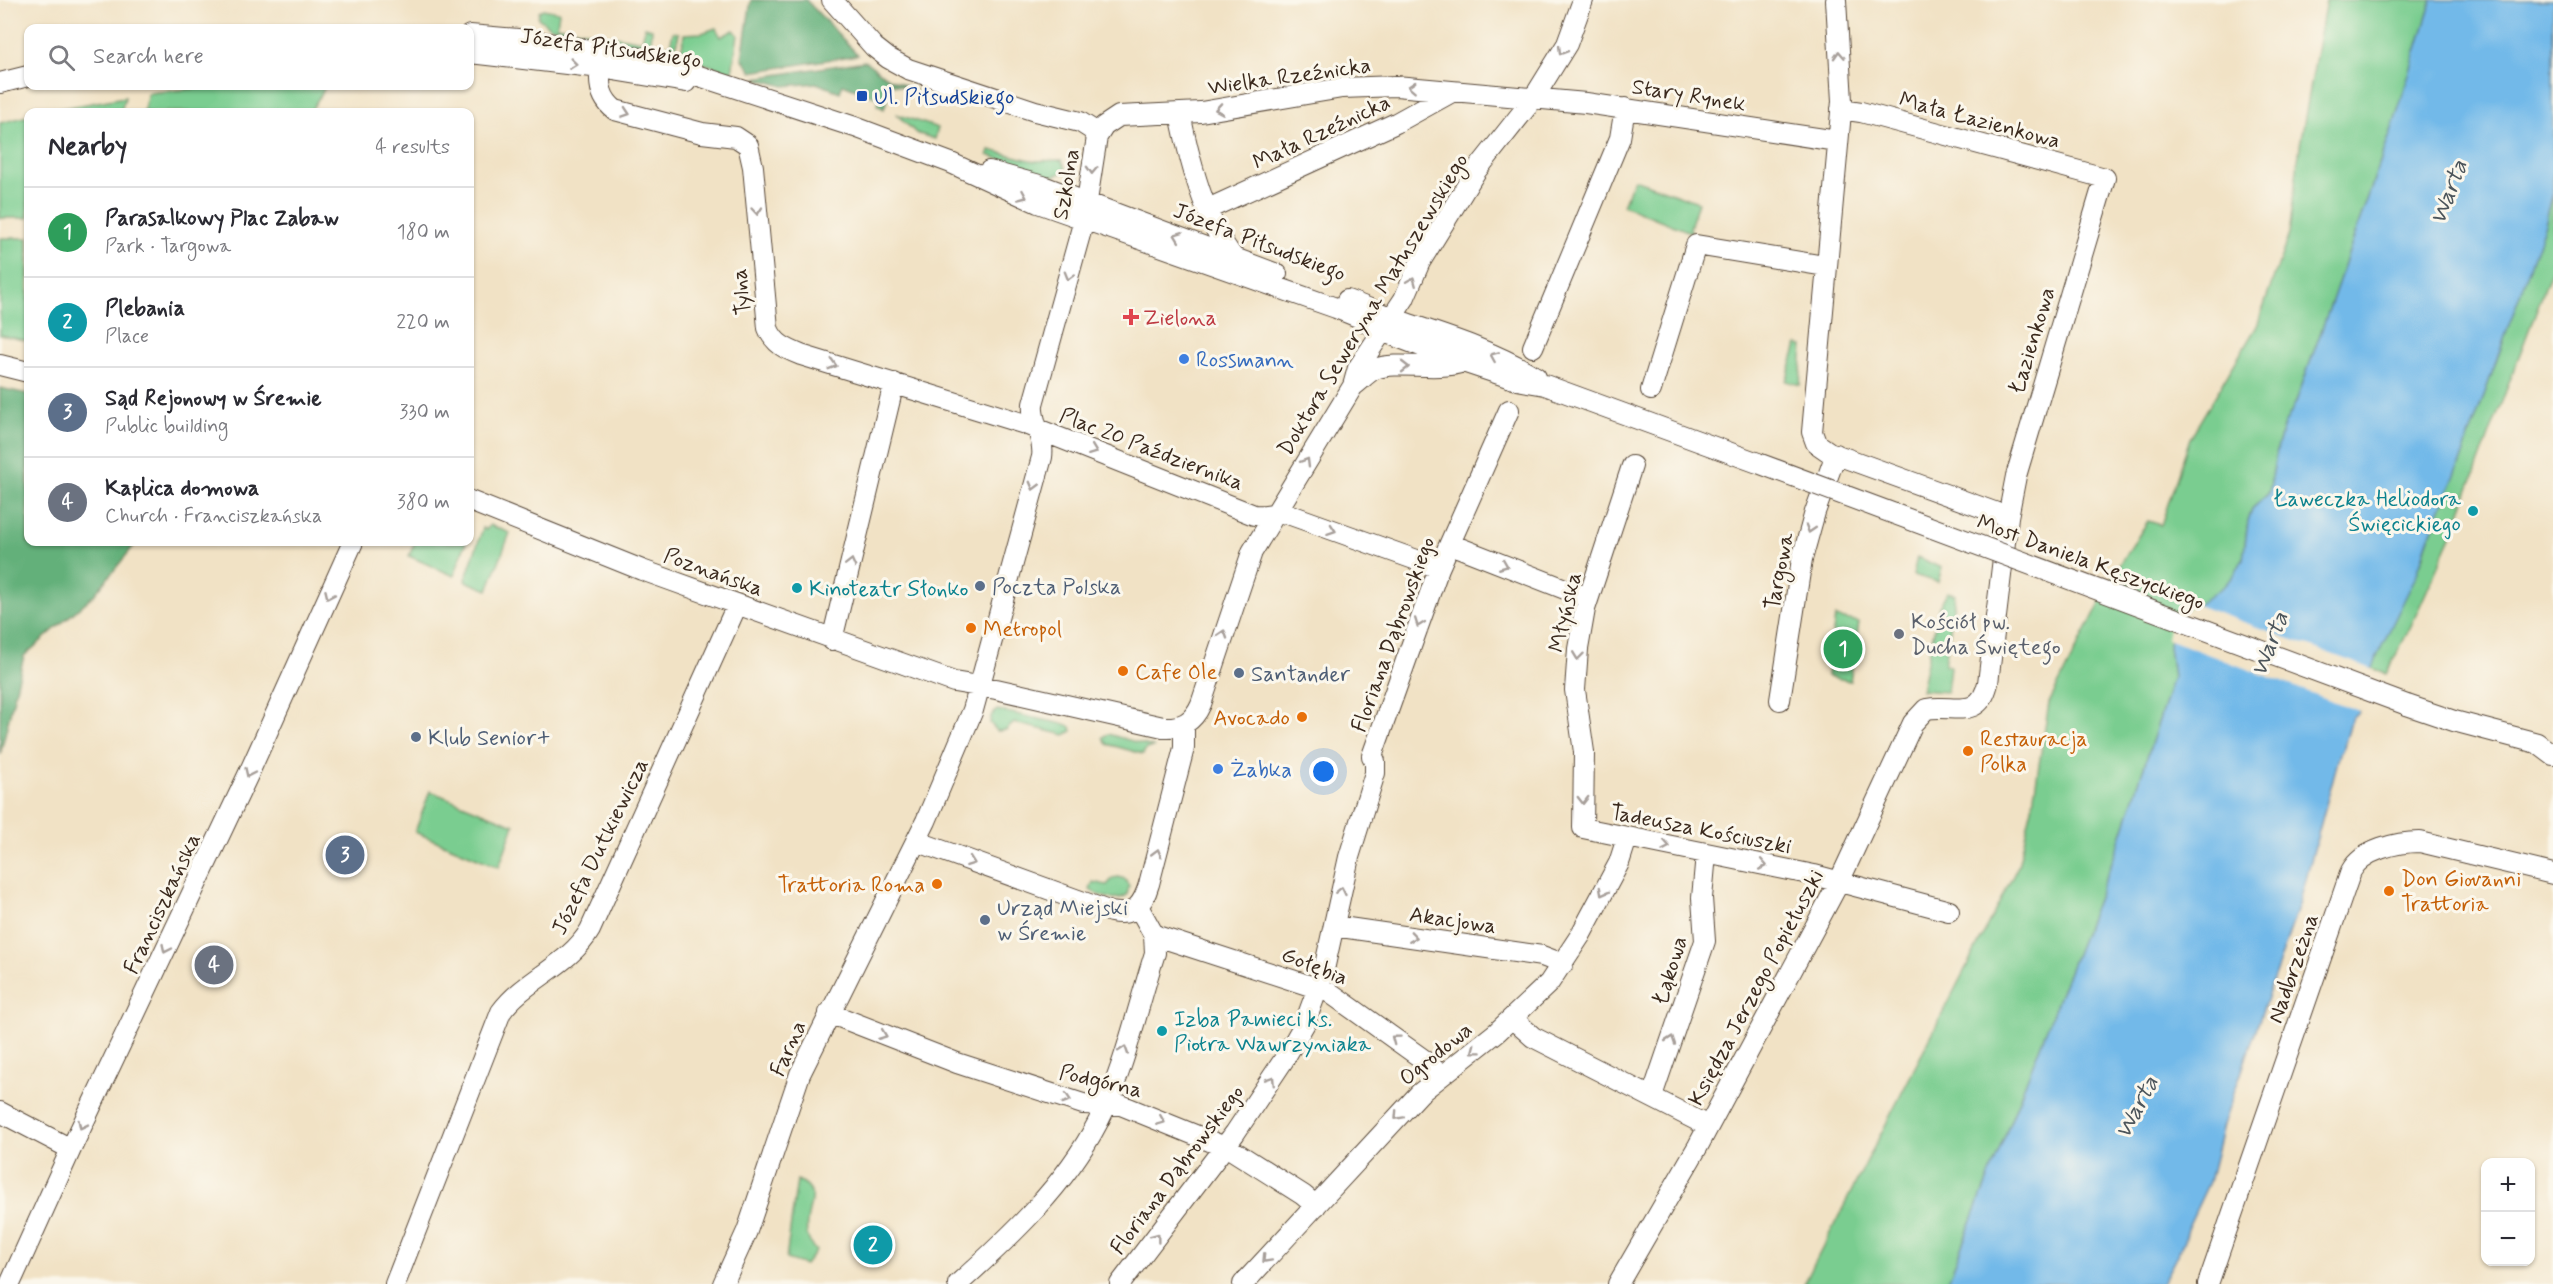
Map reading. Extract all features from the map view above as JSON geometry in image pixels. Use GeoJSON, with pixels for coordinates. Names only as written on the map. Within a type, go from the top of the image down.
{"type":"FeatureCollection","features":[{"type":"Feature","properties":{"kind":"street","name":"Szkolna"},"geometry":{"type":"LineString","coordinates":[[832,0],[864,38],[896,64],[940,81],[1080,122],[1092,129],[1097,137],[1090,168],[1092,182],[1086,211],[1032,404],[1039,430]]}},
{"type":"Feature","properties":{"kind":"street","name":"Doktora Seweryna Matuszewskiego"},"geometry":{"type":"LineString","coordinates":[[1276,512],[1353,386],[1358,368],[1404,298],[1420,262],[1476,171],[1533,99],[1572,34],[1583,0]]}},
{"type":"Feature","properties":{"kind":"street"},"geometry":{"type":"LineString","coordinates":[[1836,0],[1841,109],[1811,426],[1816,443],[1836,454],[2008,518]]}},
{"type":"Feature","properties":{"kind":"street","name":"Józefa Piłsudskiego"},"geometry":{"type":"LineString","coordinates":[[474,35],[530,40],[647,59],[855,127],[951,163],[1038,203],[1086,211],[1233,257],[1387,324],[1463,362],[1517,380],[1545,385],[1758,463]]}},
{"type":"Feature","properties":{"kind":"street","name":"Józefa Piłsudskiego"},"geometry":{"type":"LineString","coordinates":[[474,53],[601,68],[745,92]]}},
{"type":"Feature","properties":{"kind":"street","name":"Tylna"},"geometry":{"type":"LineString","coordinates":[[601,68],[601,90],[615,110],[702,133],[736,137],[748,145],[753,167],[767,321],[775,341],[801,355],[1039,430]]}},
{"type":"Feature","properties":{"kind":"street"},"geometry":{"type":"LineString","coordinates":[[0,83],[24,77]]}},
{"type":"Feature","properties":{"kind":"street","name":"Wielka Rzeźnicka"},"geometry":{"type":"LineString","coordinates":[[1097,137],[1104,126],[1119,116],[1224,109],[1358,87],[1410,87],[1533,99]]}},
{"type":"Feature","properties":{"kind":"street","name":"Mała Rzeźnicka"},"geometry":{"type":"LineString","coordinates":[[1208,209],[1396,123],[1452,92]]}},
{"type":"Feature","properties":{"kind":"street","name":"Stary Rynek"},"geometry":{"type":"LineString","coordinates":[[1533,99],[1625,108],[1837,141]]}},
{"type":"Feature","properties":{"kind":"street"},"geometry":{"type":"LineString","coordinates":[[1533,347],[1620,138],[1625,108]]}},
{"type":"Feature","properties":{"kind":"street","name":"Mała Łazienkowa"},"geometry":{"type":"LineString","coordinates":[[1841,109],[1861,112],[2105,178]]}},
{"type":"Feature","properties":{"kind":"street"},"geometry":{"type":"LineString","coordinates":[[1180,113],[1188,148],[1208,209],[1219,235],[1233,257]]}},
{"type":"Feature","properties":{"kind":"street","name":"Łazienkowa"},"geometry":{"type":"LineString","coordinates":[[1926,709],[1965,709],[1978,704],[1983,698],[1988,683],[2008,518],[2027,435],[2105,178]]}},
{"type":"Feature","properties":{"kind":"street","name":"Józefa Piłsudskiego"},"geometry":{"type":"LineString","coordinates":[[1086,211],[1212,266],[1274,285],[1358,317],[1387,324],[1428,328],[1520,368],[1545,385]]}},
{"type":"Feature","properties":{"kind":"street"},"geometry":{"type":"LineString","coordinates":[[1651,390],[1696,245],[1825,273]]}},
{"type":"Feature","properties":{"kind":"street"},"geometry":{"type":"LineString","coordinates":[[1353,386],[1369,372],[1382,368],[1442,367],[1463,362]]}},
{"type":"Feature","properties":{"kind":"street"},"geometry":{"type":"LineString","coordinates":[[0,365],[24,371]]}},
{"type":"Feature","properties":{"kind":"street"},"geometry":{"type":"LineString","coordinates":[[832,640],[894,383]]}},
{"type":"Feature","properties":{"kind":"street","name":"Floriana Dąbrowskiego"},"geometry":{"type":"LineString","coordinates":[[1120,1284],[1225,1147],[1283,1061],[1305,1023],[1319,989],[1352,849],[1375,773],[1375,761],[1372,756],[1439,568],[1509,410]]}},
{"type":"Feature","properties":{"kind":"street","name":"Plac 20 Października"},"geometry":{"type":"LineString","coordinates":[[1039,430],[1254,515],[1276,512],[1293,516],[1439,568]]}},
{"type":"Feature","properties":{"kind":"street","name":"Plac 20 Października"},"geometry":{"type":"LineString","coordinates":[[916,841],[939,791],[981,686],[1042,457],[1043,444],[1039,430]]}},
{"type":"Feature","properties":{"kind":"street","name":"Targowa"},"geometry":{"type":"LineString","coordinates":[[1780,700],[1804,550],[1836,454]]}},
{"type":"Feature","properties":{"kind":"street","name":"Most Daniela Kęszyckiego"},"geometry":{"type":"LineString","coordinates":[[1758,463],[2407,705],[2454,721],[2545,740]]}},
{"type":"Feature","properties":{"kind":"street","name":"Młyńska"},"geometry":{"type":"LineString","coordinates":[[1583,828],[1584,752],[1575,681],[1581,628],[1588,598],[1632,466]]}},
{"type":"Feature","properties":{"kind":"street","name":"Poznańska"},"geometry":{"type":"LineString","coordinates":[[474,503],[630,566],[832,640],[954,682],[981,686]]}},
{"type":"Feature","properties":{"kind":"street"},"geometry":{"type":"LineString","coordinates":[[981,686],[1163,727],[1184,725],[1198,710],[1252,552],[1276,512]]}},
{"type":"Feature","properties":{"kind":"street"},"geometry":{"type":"LineString","coordinates":[[1450,544],[1588,598]]}},
{"type":"Feature","properties":{"kind":"street","name":"Franciszkańska"},"geometry":{"type":"LineString","coordinates":[[10,1284],[71,1149],[248,775],[351,546]]}},
{"type":"Feature","properties":{"kind":"street","name":"Józefa Dutkiewicza"},"geometry":{"type":"LineString","coordinates":[[395,1284],[501,1012],[515,995],[579,946],[590,930],[736,605]]}},
{"type":"Feature","properties":{"kind":"street","name":"Księdza Jerzego Popiełuszki"},"geometry":{"type":"LineString","coordinates":[[1618,1284],[1708,1126],[1839,882],[1913,723],[1926,709]]}},
{"type":"Feature","properties":{"kind":"street"},"geometry":{"type":"LineString","coordinates":[[916,841],[1112,912],[1127,913],[1138,908],[1147,890],[1184,748],[1184,725]]}},
{"type":"Feature","properties":{"kind":"street"},"geometry":{"type":"LineString","coordinates":[[2545,740],[2553,755]]}},
{"type":"Feature","properties":{"kind":"street","name":"Tadeusza Kościuszki"},"geometry":{"type":"LineString","coordinates":[[1583,828],[1814,875],[1949,911]]}},
{"type":"Feature","properties":{"kind":"street","name":"Ogrodowa"},"geometry":{"type":"LineString","coordinates":[[1243,1284],[1420,1093],[1513,1019],[1540,993],[1563,964],[1619,862],[1627,838]]}},
{"type":"Feature","properties":{"kind":"street","name":"Farna"},"geometry":{"type":"LineString","coordinates":[[723,1284],[747,1231],[795,1086],[829,1013],[916,841]]}},
{"type":"Feature","properties":{"kind":"street","name":"Nadbrzeżna"},"geometry":{"type":"LineString","coordinates":[[2208,1284],[2351,871],[2357,862],[2364,856],[2380,850],[2406,843],[2420,843],[2553,874]]}},
{"type":"Feature","properties":{"kind":"street","name":"Łąkowa"},"geometry":{"type":"LineString","coordinates":[[1652,1096],[1705,940],[1702,898],[1706,854]]}},
{"type":"Feature","properties":{"kind":"street"},"geometry":{"type":"LineString","coordinates":[[958,1284],[1035,1211],[1084,1145],[1105,1105],[1155,953],[1154,935],[1138,908]]}},
{"type":"Feature","properties":{"kind":"street","name":"Akacjowa"},"geometry":{"type":"LineString","coordinates":[[1334,926],[1542,956],[1563,964]]}},
{"type":"Feature","properties":{"kind":"street","name":"Gołębia"},"geometry":{"type":"LineString","coordinates":[[1154,935],[1338,997],[1426,1062],[1440,1075]]}},
{"type":"Feature","properties":{"kind":"street","name":"Podgórna"},"geometry":{"type":"LineString","coordinates":[[829,1013],[994,1075],[1083,1104],[1121,1105],[1225,1147],[1303,1195],[1316,1206]]}},
{"type":"Feature","properties":{"kind":"street"},"geometry":{"type":"LineString","coordinates":[[1513,1019],[1533,1037],[1708,1126]]}},
{"type":"Feature","properties":{"kind":"street"},"geometry":{"type":"LineString","coordinates":[[0,1112],[71,1149]]}},
{"type":"Feature","properties":{"kind":"green space"},"geometry":{"type":"Polygon","coordinates":[[[751,0],[806,0],[858,55],[752,72],[742,58],[751,0]]]}},
{"type":"Feature","properties":{"kind":"green space"},"geometry":{"type":"Polygon","coordinates":[[[2326,0],[2432,0],[2395,120],[2296,402],[2284,425],[2269,493],[2252,509],[2243,559],[2225,586],[2207,599],[2169,646],[2173,677],[2119,844],[1947,1284],[1804,1284],[2018,866],[2032,808],[2049,703],[2119,566],[2148,521],[2161,525],[2190,438],[2257,326],[2289,234],[2300,145],[2326,0]]]}},
{"type":"Feature","properties":{"kind":"green space"},"geometry":{"type":"Polygon","coordinates":[[[543,9],[559,12],[557,26],[642,41],[645,27],[652,29],[651,42],[670,46],[673,32],[679,33],[673,60],[623,41],[550,27],[538,18],[539,11],[543,9]]]}},
{"type":"Feature","properties":{"kind":"green space"},"geometry":{"type":"Polygon","coordinates":[[[716,28],[721,37],[734,30],[738,35],[732,72],[685,58],[681,54],[684,34],[702,33],[716,28]]]}},
{"type":"Feature","properties":{"kind":"green space"},"geometry":{"type":"Polygon","coordinates":[[[865,61],[888,78],[918,91],[892,84],[884,109],[877,105],[879,98],[843,84],[840,92],[816,83],[784,86],[755,78],[865,61]]]}},
{"type":"Feature","properties":{"kind":"green space"},"geometry":{"type":"Polygon","coordinates":[[[180,90],[324,90],[312,108],[144,108],[148,93],[180,90]]]}},
{"type":"Feature","properties":{"kind":"green space"},"geometry":{"type":"Polygon","coordinates":[[[125,97],[122,108],[64,108],[125,97]]]}},
{"type":"Feature","properties":{"kind":"green space"},"geometry":{"type":"Polygon","coordinates":[[[896,114],[938,128],[935,139],[916,133],[896,114]]]}},
{"type":"Feature","properties":{"kind":"green space"},"geometry":{"type":"Polygon","coordinates":[[[24,117],[24,218],[0,218],[0,123],[24,117]]]}},
{"type":"Feature","properties":{"kind":"green space"},"geometry":{"type":"Polygon","coordinates":[[[990,150],[1034,161],[1062,160],[1067,171],[1051,177],[988,155],[990,150]]]}},
{"type":"Feature","properties":{"kind":"green space"},"geometry":{"type":"Polygon","coordinates":[[[1634,179],[1698,202],[1690,228],[1692,233],[1623,205],[1634,179]]]}},
{"type":"Feature","properties":{"kind":"green space"},"geometry":{"type":"Polygon","coordinates":[[[2553,193],[2553,266],[2451,537],[2411,626],[2386,674],[2372,669],[2423,558],[2428,539],[2460,463],[2545,224],[2553,193]]]}},
{"type":"Feature","properties":{"kind":"green space"},"geometry":{"type":"Polygon","coordinates":[[[0,238],[24,238],[24,340],[0,335],[0,238]]]}},
{"type":"Feature","properties":{"kind":"green space"},"geometry":{"type":"Polygon","coordinates":[[[1797,345],[1803,346],[1800,385],[1786,381],[1797,345]]]}},
{"type":"Feature","properties":{"kind":"green space"},"geometry":{"type":"Polygon","coordinates":[[[0,388],[24,393],[24,546],[134,546],[94,595],[24,656],[0,755],[0,388]]]}},
{"type":"Feature","properties":{"kind":"green space"},"geometry":{"type":"Polygon","coordinates":[[[490,525],[510,533],[488,590],[465,581],[483,528],[486,530],[490,525]]]}},
{"type":"Feature","properties":{"kind":"green space"},"geometry":{"type":"Polygon","coordinates":[[[413,546],[465,546],[454,576],[409,556],[413,546]]]}},
{"type":"Feature","properties":{"kind":"green space"},"geometry":{"type":"Polygon","coordinates":[[[1917,557],[1942,568],[1938,582],[1913,575],[1917,557]]]}},
{"type":"Feature","properties":{"kind":"green space"},"geometry":{"type":"Polygon","coordinates":[[[1947,592],[1955,594],[1945,665],[1950,666],[1947,692],[1921,690],[1939,607],[1947,592]]]}},
{"type":"Feature","properties":{"kind":"green space"},"geometry":{"type":"Polygon","coordinates":[[[1835,617],[1859,622],[1850,681],[1827,676],[1835,617]]]}},
{"type":"Feature","properties":{"kind":"green space"},"geometry":{"type":"Polygon","coordinates":[[[997,710],[1068,725],[1072,731],[1065,735],[1014,723],[1006,730],[997,731],[990,723],[991,716],[997,710]]]}},
{"type":"Feature","properties":{"kind":"green space"},"geometry":{"type":"Polygon","coordinates":[[[1108,734],[1153,747],[1146,749],[1143,754],[1107,744],[1103,738],[1108,734]]]}},
{"type":"Feature","properties":{"kind":"green space"},"geometry":{"type":"Polygon","coordinates":[[[430,791],[514,825],[499,867],[415,832],[430,791]]]}},
{"type":"Feature","properties":{"kind":"green space"},"geometry":{"type":"Polygon","coordinates":[[[1113,878],[1125,879],[1129,886],[1127,895],[1123,897],[1108,898],[1090,890],[1093,882],[1107,885],[1113,878]]]}},
{"type":"Feature","properties":{"kind":"green space"},"geometry":{"type":"Polygon","coordinates":[[[797,1180],[807,1185],[811,1192],[807,1229],[809,1240],[816,1251],[805,1265],[786,1259],[797,1180]]]}},
{"type":"Feature","properties":{"kind":"water","name":"Warta"},"geometry":{"type":"Polygon","coordinates":[[[2432,0],[2553,0],[2553,193],[2545,224],[2460,463],[2428,539],[2417,574],[2377,656],[2358,714],[2352,717],[2299,905],[2223,1125],[2209,1182],[2187,1229],[2184,1241],[2162,1284],[1947,1284],[2119,844],[2173,677],[2169,646],[2171,629],[2182,616],[2224,586],[2243,559],[2252,509],[2269,493],[2284,425],[2296,402],[2395,120],[2432,0]]]}},
{"type":"Feature","properties":{"kind":"pier"},"geometry":{"type":"Polygon","coordinates":[[[2194,604],[2375,670],[2362,712],[2167,639],[2169,628],[2180,614],[2194,604]]]}},
{"type":"Feature","properties":{"kind":"place","name":"Ul. Piłsudskiego"},"geometry":{"type":"Point","coordinates":[862,96]}},
{"type":"Feature","properties":{"kind":"place","name":"Zielona"},"geometry":{"type":"Point","coordinates":[1131,317]}},
{"type":"Feature","properties":{"kind":"place","name":"Rossmann"},"geometry":{"type":"Point","coordinates":[1184,359]}},
{"type":"Feature","properties":{"kind":"place","name":"Ławeczka Heliodora Święcickiego"},"geometry":{"type":"Point","coordinates":[2473,511]}},
{"type":"Feature","properties":{"kind":"place","name":"Poczta Polska"},"geometry":{"type":"Point","coordinates":[980,586]}},
{"type":"Feature","properties":{"kind":"place","name":"Kinoteatr Słonko"},"geometry":{"type":"Point","coordinates":[797,588]}},
{"type":"Feature","properties":{"kind":"place","name":"Metropol"},"geometry":{"type":"Point","coordinates":[971,628]}},
{"type":"Feature","properties":{"kind":"place","name":"Kościół pw. Ducha Świętego"},"geometry":{"type":"Point","coordinates":[1899,634]}},
{"type":"Feature","properties":{"kind":"place","name":"Parasalkowy Plac Zabaw"},"geometry":{"type":"Point","coordinates":[1843,649]}},
{"type":"Feature","properties":{"kind":"place","name":"Cafe Ole"},"geometry":{"type":"Point","coordinates":[1123,671]}},
{"type":"Feature","properties":{"kind":"place","name":"Santander"},"geometry":{"type":"Point","coordinates":[1239,673]}},
{"type":"Feature","properties":{"kind":"place","name":"Avocado"},"geometry":{"type":"Point","coordinates":[1302,717]}},
{"type":"Feature","properties":{"kind":"place","name":"Klub Senior+"},"geometry":{"type":"Point","coordinates":[416,737]}},
{"type":"Feature","properties":{"kind":"place","name":"Restauracja Polka"},"geometry":{"type":"Point","coordinates":[1968,751]}},
{"type":"Feature","properties":{"kind":"place","name":"Żabka"},"geometry":{"type":"Point","coordinates":[1218,769]}},
{"type":"Feature","properties":{"kind":"place","name":"Sąd Rejonowy w Śremie"},"geometry":{"type":"Point","coordinates":[345,855]}},
{"type":"Feature","properties":{"kind":"place","name":"Trattoria Roma"},"geometry":{"type":"Point","coordinates":[937,884]}},
{"type":"Feature","properties":{"kind":"place","name":"Don Giovanni Trattoria"},"geometry":{"type":"Point","coordinates":[2389,891]}},
{"type":"Feature","properties":{"kind":"place","name":"Urząd Miejski w Śremie"},"geometry":{"type":"Point","coordinates":[985,920]}},
{"type":"Feature","properties":{"kind":"place","name":"Kaplica domowa"},"geometry":{"type":"Point","coordinates":[214,965]}},
{"type":"Feature","properties":{"kind":"place","name":"Izba Pamieci ks. Piotra Wawrzyniaka"},"geometry":{"type":"Point","coordinates":[1162,1031]}},
{"type":"Feature","properties":{"kind":"place","name":"Plebania"},"geometry":{"type":"Point","coordinates":[873,1245]}}]}
